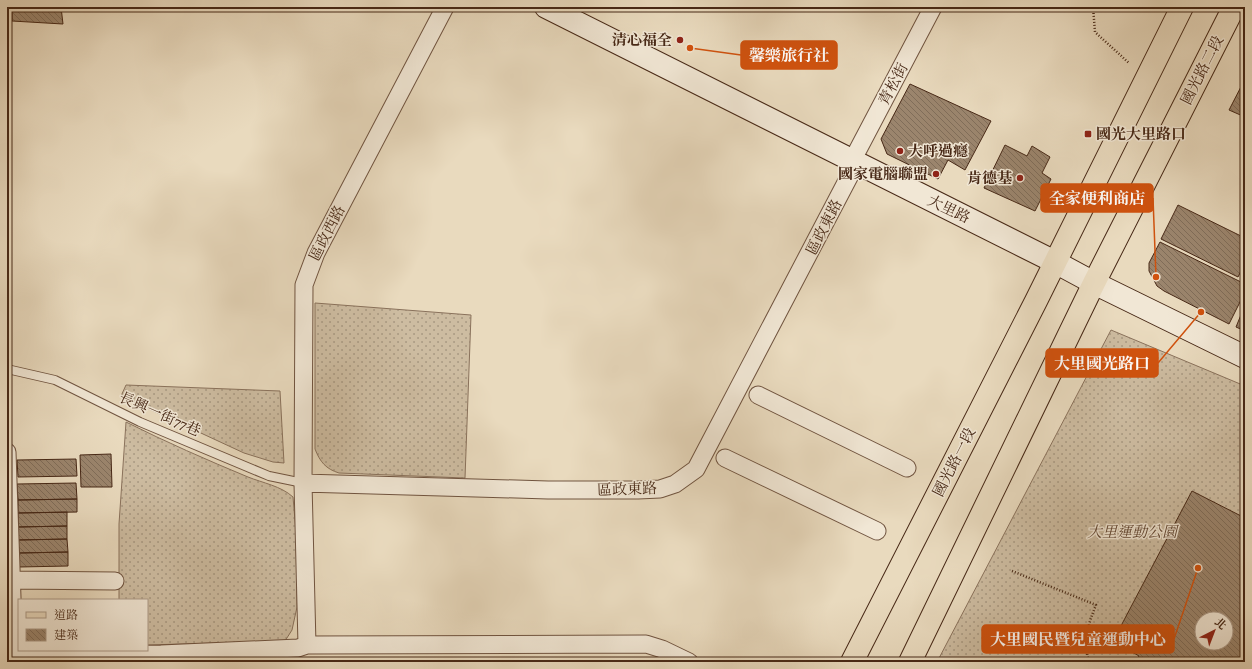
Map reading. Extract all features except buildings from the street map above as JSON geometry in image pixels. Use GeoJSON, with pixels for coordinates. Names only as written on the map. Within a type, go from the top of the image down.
{"type":"FeatureCollection","features":[{"type":"Feature","properties":{"kind":"main road"},"geometry":{"type":"LineString","coordinates":[[1055,262],[1182,7]]}},
{"type":"Feature","properties":{"kind":"main road","name":"國光路二段"},"geometry":{"type":"LineString","coordinates":[[1094,283],[1234,7]]}},
{"type":"Feature","properties":{"kind":"main road","name":"國光路一段"},"geometry":{"type":"LineString","coordinates":[[852,662],[1055,262]]}},
{"type":"Feature","properties":{"kind":"main road"},"geometry":{"type":"LineString","coordinates":[[910,662],[1094,283]]}},
{"type":"Feature","properties":{"kind":"street","name":"區政西路"},"geometry":{"type":"LineString","coordinates":[[307,644],[303,483],[304,285],[308,270],[445,7]]}},
{"type":"Feature","properties":{"kind":"street","name":"大里路"},"geometry":{"type":"LineString","coordinates":[[546,7],[1055,262],[1094,283],[1245,357]]}},
{"type":"Feature","properties":{"kind":"street","name":"青松街"},"geometry":{"type":"LineString","coordinates":[[852,161],[933,7]]}},
{"type":"Feature","properties":{"kind":"street","name":"區政東路"},"geometry":{"type":"LineString","coordinates":[[303,483],[548,490],[660,489],[675,484],[696,469],[850,175],[852,161]]}},
{"type":"Feature","properties":{"kind":"street"},"geometry":{"type":"LineString","coordinates":[[758,395],[907,468]]}},
{"type":"Feature","properties":{"kind":"street"},"geometry":{"type":"LineString","coordinates":[[7,452],[8,541],[14,655],[161,654],[298,648],[307,644],[646,644],[680,656],[689,662]]}},
{"type":"Feature","properties":{"kind":"street"},"geometry":{"type":"LineString","coordinates":[[725,458],[877,531]]}},
{"type":"Feature","properties":{"kind":"street"},"geometry":{"type":"LineString","coordinates":[[11,580],[115,581]]}},
{"type":"Feature","properties":{"kind":"lane","name":"長興一街77巷"},"geometry":{"type":"LineString","coordinates":[[7,369],[55,380],[140,422],[269,476],[303,483]]}},
{"type":"Feature","properties":{"kind":"path"},"geometry":{"type":"LineString","coordinates":[[1093,7],[1095,32],[1146,79]]}},
{"type":"Feature","properties":{"kind":"path"},"geometry":{"type":"LineString","coordinates":[[1012,571],[1096,605],[1087,627],[1085,650],[1089,662]]}},
{"type":"Feature","properties":{"kind":"green space"},"geometry":{"type":"Polygon","coordinates":[[[315,303],[471,315],[465,478],[339,473],[330,469],[324,464],[319,458],[315,449],[315,303]]]}},
{"type":"Feature","properties":{"kind":"green space","name":"大里運動公園"},"geometry":{"type":"Polygon","coordinates":[[[1111,330],[1245,386],[1245,662],[937,662],[1111,330]]]}},
{"type":"Feature","properties":{"kind":"green space"},"geometry":{"type":"Polygon","coordinates":[[[126,385],[280,391],[284,463],[273,462],[244,453],[121,396],[126,385]]]}},
{"type":"Feature","properties":{"kind":"green space"},"geometry":{"type":"Polygon","coordinates":[[[126,422],[171,444],[248,477],[277,487],[288,493],[293,497],[296,532],[297,607],[292,630],[285,641],[148,645],[148,599],[119,599],[119,524],[126,422]]]}},
{"type":"Feature","properties":{"kind":"place","name":"清心福全"},"geometry":{"type":"Point","coordinates":[680,40]}},
{"type":"Feature","properties":{"kind":"place","name":"馨樂旅行社"},"geometry":{"type":"Point","coordinates":[690,48]}},
{"type":"Feature","properties":{"kind":"place","name":"國光大里路口"},"geometry":{"type":"Point","coordinates":[1088,134]}},
{"type":"Feature","properties":{"kind":"place","name":"大呼過癮"},"geometry":{"type":"Point","coordinates":[900,151]}},
{"type":"Feature","properties":{"kind":"place","name":"國家電腦聯盟"},"geometry":{"type":"Point","coordinates":[936,174]}},
{"type":"Feature","properties":{"kind":"place","name":"肯德基"},"geometry":{"type":"Point","coordinates":[1020,178]}},
{"type":"Feature","properties":{"kind":"place","name":"全家便利商店"},"geometry":{"type":"Point","coordinates":[1156,277]}},
{"type":"Feature","properties":{"kind":"place","name":"大里國光路口"},"geometry":{"type":"Point","coordinates":[1201,312]}},
{"type":"Feature","properties":{"kind":"place","name":"大里國民暨兒童運動中心"},"geometry":{"type":"Point","coordinates":[1198,568]}}]}
